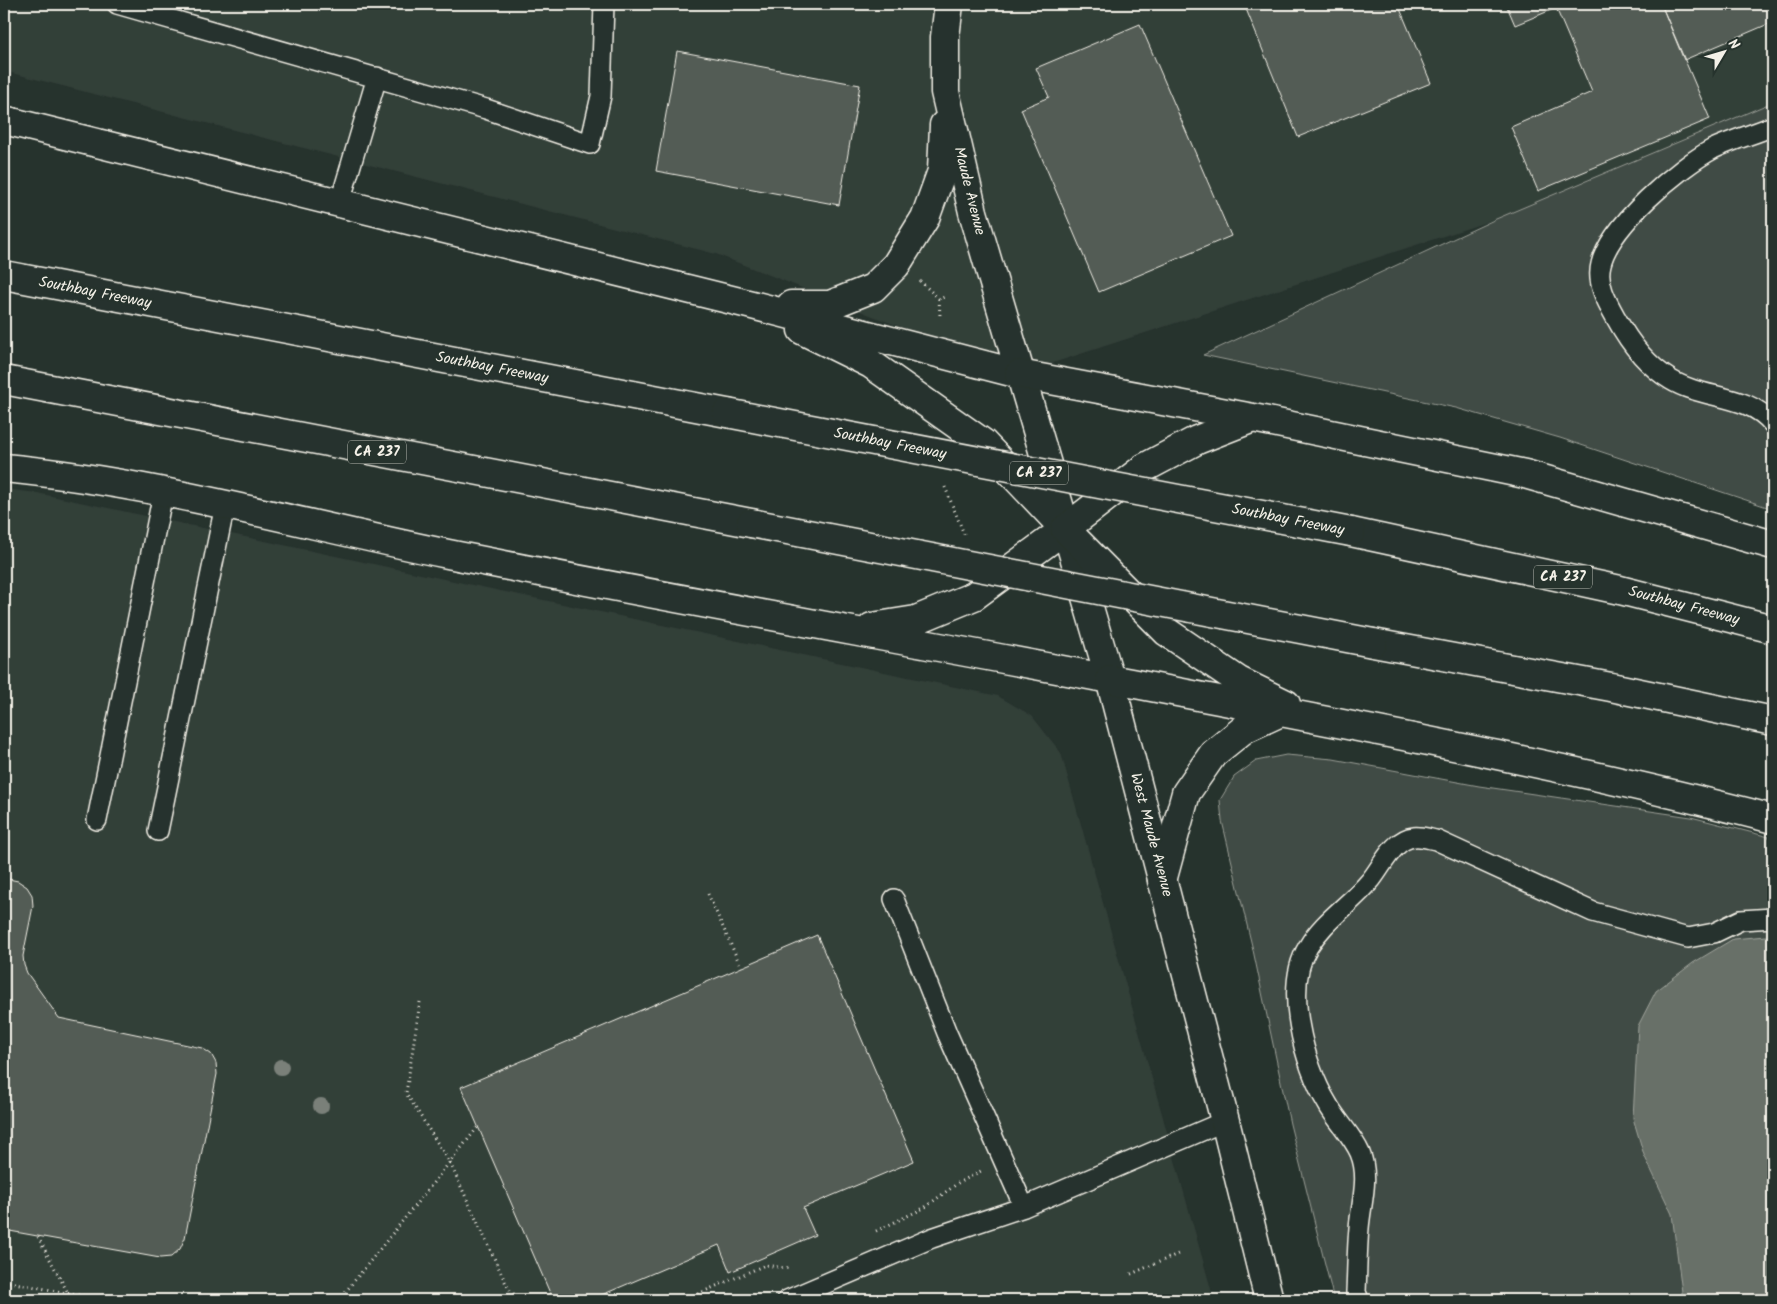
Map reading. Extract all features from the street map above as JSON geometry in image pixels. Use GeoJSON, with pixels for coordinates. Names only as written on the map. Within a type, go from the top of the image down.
{"type":"FeatureCollection","features":[{"type":"Feature","properties":{"kind":"main road","name":"Maude Avenue"},"geometry":{"type":"LineString","coordinates":[[949,4],[945,37],[945,92],[973,212],[1019,374]]}},
{"type":"Feature","properties":{"kind":"main road"},"geometry":{"type":"LineString","coordinates":[[752,305],[830,305],[873,288],[896,265],[925,218],[942,171],[945,92]]}},
{"type":"Feature","properties":{"kind":"main road"},"geometry":{"type":"LineString","coordinates":[[4,120],[752,305],[1019,374],[1253,418],[1525,474],[1773,545]]}},
{"type":"Feature","properties":{"kind":"main road","name":"Southbay Freeway"},"geometry":{"type":"LineString","coordinates":[[4,275],[1351,532],[1620,590],[1773,629]]}},
{"type":"Feature","properties":{"kind":"main road"},"geometry":{"type":"LineString","coordinates":[[752,305],[870,364],[916,394],[982,443],[1167,632],[1239,681],[1320,720]]}},
{"type":"Feature","properties":{"kind":"main road","name":"West Maude Avenue"},"geometry":{"type":"LineString","coordinates":[[1019,374],[1110,679],[1226,1121],[1269,1300]]}},
{"type":"Feature","properties":{"kind":"main road","name":"CA 237"},"geometry":{"type":"LineString","coordinates":[[4,380],[1372,643],[1612,687],[1773,721]]}},
{"type":"Feature","properties":{"kind":"main road"},"geometry":{"type":"LineString","coordinates":[[853,630],[916,620],[974,596],[1144,468],[1197,440],[1253,418]]}},
{"type":"Feature","properties":{"kind":"main road"},"geometry":{"type":"LineString","coordinates":[[4,468],[163,493],[447,554],[1110,679],[1473,750],[1679,795],[1773,819]]}},
{"type":"Feature","properties":{"kind":"main road"},"geometry":{"type":"LineString","coordinates":[[1162,881],[1186,793],[1213,754],[1244,730],[1281,712]]}},
{"type":"Feature","properties":{"kind":"lane"},"geometry":{"type":"LineString","coordinates":[[117,4],[486,108],[590,144],[601,96],[604,4]]}},
{"type":"Feature","properties":{"kind":"lane"},"geometry":{"type":"LineString","coordinates":[[340,202],[377,77]]}},
{"type":"Feature","properties":{"kind":"lane"},"geometry":{"type":"LineString","coordinates":[[1773,126],[1714,149],[1692,162],[1630,216],[1609,245],[1600,265],[1602,290],[1626,336],[1645,360],[1671,380],[1702,393],[1753,406],[1773,424]]}},
{"type":"Feature","properties":{"kind":"lane"},"geometry":{"type":"LineString","coordinates":[[97,820],[163,493]]}},
{"type":"Feature","properties":{"kind":"lane"},"geometry":{"type":"LineString","coordinates":[[158,831],[225,505]]}},
{"type":"Feature","properties":{"kind":"lane"},"geometry":{"type":"LineString","coordinates":[[1358,1300],[1356,1292],[1359,1228],[1366,1177],[1360,1153],[1326,1102],[1308,1065],[1296,995],[1300,968],[1306,948],[1326,922],[1353,900],[1371,880],[1398,844],[1414,837],[1436,840],[1593,912],[1688,938],[1714,933],[1741,920],[1773,918]]}},
{"type":"Feature","properties":{"kind":"lane"},"geometry":{"type":"LineString","coordinates":[[894,899],[947,1033],[1024,1207]]}},
{"type":"Feature","properties":{"kind":"lane"},"geometry":{"type":"LineString","coordinates":[[787,1300],[932,1238],[1024,1207],[1226,1121]]}},
{"type":"Feature","properties":{"kind":"path"},"geometry":{"type":"LineString","coordinates":[[918,278],[939,299],[940,316]]}},
{"type":"Feature","properties":{"kind":"path"},"geometry":{"type":"LineString","coordinates":[[939,299],[947,296]]}},
{"type":"Feature","properties":{"kind":"path"},"geometry":{"type":"LineString","coordinates":[[943,481],[968,543]]}},
{"type":"Feature","properties":{"kind":"path"},"geometry":{"type":"LineString","coordinates":[[708,894],[741,967]]}},
{"type":"Feature","properties":{"kind":"path"},"geometry":{"type":"LineString","coordinates":[[420,1002],[406,1093],[450,1163],[510,1290],[521,1300]]}},
{"type":"Feature","properties":{"kind":"path"},"geometry":{"type":"LineString","coordinates":[[339,1300],[478,1127]]}},
{"type":"Feature","properties":{"kind":"path"},"geometry":{"type":"LineString","coordinates":[[872,1232],[924,1208],[958,1183],[983,1170]]}},
{"type":"Feature","properties":{"kind":"path"},"geometry":{"type":"LineString","coordinates":[[38,1237],[68,1293],[74,1300]]}},
{"type":"Feature","properties":{"kind":"path"},"geometry":{"type":"LineString","coordinates":[[1131,1274],[1178,1254]]}},
{"type":"Feature","properties":{"kind":"path"},"geometry":{"type":"LineString","coordinates":[[684,1300],[766,1265],[795,1269]]}},
{"type":"Feature","properties":{"kind":"path"},"geometry":{"type":"LineString","coordinates":[[4,1281],[104,1300]]}},
{"type":"Feature","properties":{"kind":"path"},"geometry":{"type":"LineString","coordinates":[[606,1293],[609,1300]]}},
{"type":"Feature","properties":{"kind":"shaded area"},"geometry":{"type":"Polygon","coordinates":[[[4,4],[1773,4],[1773,102],[1496,219],[1019,374],[716,254],[4,71],[4,4]]]}},
{"type":"Feature","properties":{"kind":"shaded area"},"geometry":{"type":"Polygon","coordinates":[[[1773,102],[1773,509],[1560,438],[1456,408],[1203,355],[1496,219],[1773,102]]]}},
{"type":"Feature","properties":{"kind":"shaded area"},"geometry":{"type":"Polygon","coordinates":[[[4,489],[37,493],[998,696],[1032,716],[1061,753],[1214,1300],[4,1300],[4,489]]]}},
{"type":"Feature","properties":{"kind":"shaded area"},"geometry":{"type":"Polygon","coordinates":[[[1286,755],[1333,759],[1479,786],[1691,817],[1773,838],[1773,1300],[1334,1300],[1290,1124],[1253,950],[1222,821],[1220,800],[1234,777],[1256,761],[1286,755]]]}},
{"type":"Feature","properties":{"kind":"shaded area"},"geometry":{"type":"Polygon","coordinates":[[[1773,937],[1773,1300],[1683,1300],[1672,1214],[1644,1155],[1633,1118],[1638,1026],[1656,991],[1693,963],[1733,939],[1773,937]]]}},
{"type":"Feature","properties":{"kind":"building"},"geometry":{"type":"Polygon","coordinates":[[[1244,4],[1398,4],[1431,83],[1298,137],[1244,4]]]}},
{"type":"Feature","properties":{"kind":"building"},"geometry":{"type":"Polygon","coordinates":[[[1506,4],[1661,4],[1710,119],[1538,191],[1511,127],[1592,92],[1556,8],[1515,25],[1506,4]]]}},
{"type":"Feature","properties":{"kind":"building"},"geometry":{"type":"Polygon","coordinates":[[[1661,4],[1773,4],[1773,22],[1684,60],[1661,4]]]}},
{"type":"Feature","properties":{"kind":"building"},"geometry":{"type":"Polygon","coordinates":[[[1140,24],[1231,236],[1099,292],[1021,109],[1049,97],[1036,68],[1140,24]]]}},
{"type":"Feature","properties":{"kind":"building"},"geometry":{"type":"Polygon","coordinates":[[[677,51],[860,85],[839,205],[656,171],[677,51]]]}},
{"type":"Feature","properties":{"kind":"building"},"geometry":{"type":"Polygon","coordinates":[[[4,878],[18,881],[27,887],[32,895],[33,906],[23,956],[24,965],[27,973],[59,1018],[202,1048],[211,1054],[216,1063],[217,1074],[185,1238],[180,1249],[171,1257],[160,1258],[4,1230],[4,878]]]}},
{"type":"Feature","properties":{"kind":"building"},"geometry":{"type":"Polygon","coordinates":[[[817,935],[914,1161],[803,1208],[815,1235],[730,1272],[719,1245],[590,1300],[553,1300],[461,1087],[817,935]]]}}]}
